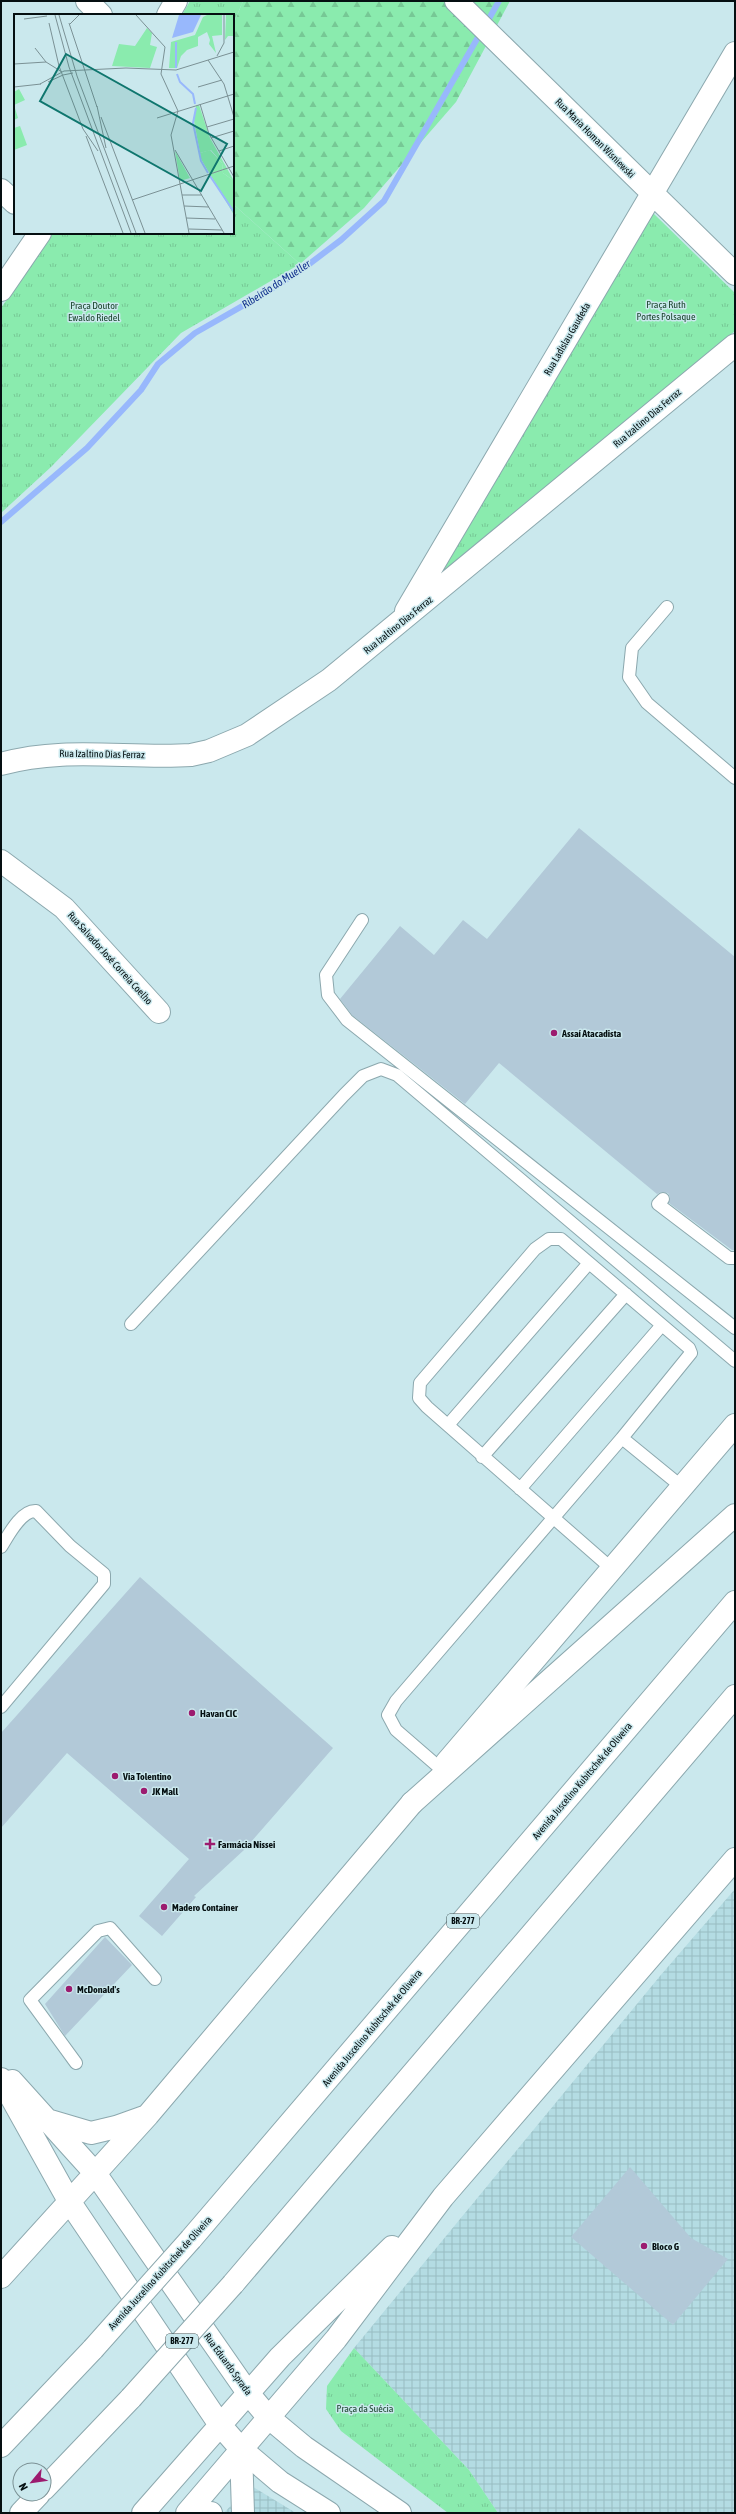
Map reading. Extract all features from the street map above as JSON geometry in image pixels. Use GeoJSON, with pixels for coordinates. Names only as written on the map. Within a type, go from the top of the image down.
{"type":"FeatureCollection","features":[{"type":"Feature","properties":{"kind":"main road"},"geometry":{"type":"LineString","coordinates":[[87,1],[100,14]]}},
{"type":"Feature","properties":{"kind":"main road"},"geometry":{"type":"LineString","coordinates":[[169,14],[176,1]]}},
{"type":"Feature","properties":{"kind":"main road","name":"Rua Maria Homan Wisniewski"},"geometry":{"type":"LineString","coordinates":[[456,1],[735,274]]}},
{"type":"Feature","properties":{"kind":"main road","name":"Rua Ladislau Gaudeda"},"geometry":{"type":"LineString","coordinates":[[399,625],[735,53]]}},
{"type":"Feature","properties":{"kind":"main road"},"geometry":{"type":"LineString","coordinates":[[1,190],[14,202]]}},
{"type":"Feature","properties":{"kind":"main road"},"geometry":{"type":"LineString","coordinates":[[1,290],[39,234]]}},
{"type":"Feature","properties":{"kind":"main road","name":"Rua Izaltino Dias Ferraz"},"geometry":{"type":"LineString","coordinates":[[1,764],[47,754],[68,753],[172,756],[209,751],[247,735],[270,722],[330,680],[399,625],[735,345]]}},
{"type":"Feature","properties":{"kind":"main road","name":"Rua Salvador José Correia Coelho"},"geometry":{"type":"LineString","coordinates":[[1,861],[64,908],[160,1012]]}},
{"type":"Feature","properties":{"kind":"main road"},"geometry":{"type":"LineString","coordinates":[[1,2276],[148,2115],[735,1425]]}},
{"type":"Feature","properties":{"kind":"main road"},"geometry":{"type":"LineString","coordinates":[[412,1803],[735,1515]]}},
{"type":"Feature","properties":{"kind":"main road","name":"Avenida Juscelino Kubitschek de Oliveira"},"geometry":{"type":"LineString","coordinates":[[1,2446],[93,2349],[191,2239],[735,1602]]}},
{"type":"Feature","properties":{"kind":"main road","name":"BR-277"},"geometry":{"type":"LineString","coordinates":[[52,2481],[131,2398],[233,2284],[735,1696]]}},
{"type":"Feature","properties":{"kind":"main road"},"geometry":{"type":"LineString","coordinates":[[188,2513],[268,2416],[336,2339],[443,2197],[735,1859]]}},
{"type":"Feature","properties":{"kind":"main road","name":"Rua Eduardo Sprada"},"geometry":{"type":"LineString","coordinates":[[1,2068],[95,2173],[248,2393],[268,2416],[304,2447],[400,2513]]}},
{"type":"Feature","properties":{"kind":"main road"},"geometry":{"type":"LineString","coordinates":[[1,2079],[69,2201],[220,2425],[241,2449],[280,2482],[329,2513]]}},
{"type":"Feature","properties":{"kind":"main road"},"geometry":{"type":"LineString","coordinates":[[47,2120],[91,2133],[116,2127],[148,2115]]}},
{"type":"Feature","properties":{"kind":"main road"},"geometry":{"type":"LineString","coordinates":[[143,2513],[248,2393],[316,2320],[443,2197]]}},
{"type":"Feature","properties":{"kind":"main road"},"geometry":{"type":"LineString","coordinates":[[241,2449],[243,2513]]}},
{"type":"Feature","properties":{"kind":"main road"},"geometry":{"type":"LineString","coordinates":[[21,2513],[31,2502]]}},
{"type":"Feature","properties":{"kind":"main road"},"geometry":{"type":"LineString","coordinates":[[188,2513],[211,2513]]}},
{"type":"Feature","properties":{"kind":"lane"},"geometry":{"type":"LineString","coordinates":[[667,607],[632,648],[629,677],[647,703],[735,778]]}},
{"type":"Feature","properties":{"kind":"lane"},"geometry":{"type":"LineString","coordinates":[[362,920],[326,975],[328,995],[347,1020],[735,1328]]}},
{"type":"Feature","properties":{"kind":"lane"},"geometry":{"type":"LineString","coordinates":[[131,1324],[344,1095],[363,1076],[381,1069],[397,1075],[735,1361]]}},
{"type":"Feature","properties":{"kind":"lane"},"geometry":{"type":"LineString","coordinates":[[660,1202],[729,1258],[735,1258]]}},
{"type":"Feature","properties":{"kind":"lane"},"geometry":{"type":"LineString","coordinates":[[441,1769],[396,1730],[388,1715],[396,1700],[554,1518],[689,1358],[691,1353],[689,1348],[561,1239],[549,1239],[535,1249],[420,1384],[419,1398],[427,1407],[482,1456],[554,1518],[612,1569]]}},
{"type":"Feature","properties":{"kind":"lane"},"geometry":{"type":"LineString","coordinates":[[448,1425],[589,1263]]}},
{"type":"Feature","properties":{"kind":"lane"},"geometry":{"type":"LineString","coordinates":[[482,1456],[626,1294]]}},
{"type":"Feature","properties":{"kind":"lane"},"geometry":{"type":"LineString","coordinates":[[520,1489],[662,1325]]}},
{"type":"Feature","properties":{"kind":"lane"},"geometry":{"type":"LineString","coordinates":[[622,1438],[682,1487]]}},
{"type":"Feature","properties":{"kind":"lane"},"geometry":{"type":"LineString","coordinates":[[1,1547],[13,1528],[28,1512],[36,1511],[70,1546],[104,1574],[106,1580],[1,1707]]}},
{"type":"Feature","properties":{"kind":"lane"},"geometry":{"type":"LineString","coordinates":[[76,2063],[30,2000],[98,1930],[110,1928],[155,1979]]}},
{"type":"Feature","properties":{"kind":"shaded area"},"geometry":{"type":"Polygon","coordinates":[[[735,1889],[735,2513],[498,2513],[469,2470],[354,2348],[660,1976],[735,1889]]]}},
{"type":"Feature","properties":{"kind":"shaded area"},"geometry":{"type":"Polygon","coordinates":[[[250,2485],[296,2513],[224,2513],[250,2485]]]}},
{"type":"Feature","properties":{"kind":"green space"},"geometry":{"type":"Polygon","coordinates":[[[190,1],[243,1],[234,23],[234,14],[183,14],[190,1]]]}},
{"type":"Feature","properties":{"kind":"green space"},"geometry":{"type":"Polygon","coordinates":[[[243,1],[510,1],[456,102],[364,208],[300,264],[234,205],[234,23],[243,1]]]}},
{"type":"Feature","properties":{"kind":"green space","name":"Praça Doutor Ewaldo Riedel"},"geometry":{"type":"Polygon","coordinates":[[[234,205],[300,264],[181,333],[51,467],[1,513],[1,308],[52,234],[234,234],[234,205]]]}},
{"type":"Feature","properties":{"kind":"green space","name":"Praça Ruth Portes Polsaque"},"geometry":{"type":"Polygon","coordinates":[[[653,213],[735,293],[735,331],[438,578],[653,213]]]}},
{"type":"Feature","properties":{"kind":"green space","name":"Praça da Suécia"},"geometry":{"type":"Polygon","coordinates":[[[354,2348],[469,2470],[498,2513],[448,2513],[341,2431],[326,2409],[327,2386],[354,2348]]]}},
{"type":"Feature","properties":{"kind":"building","name":"Assaí Atacadista"},"geometry":{"type":"Polygon","coordinates":[[[579,828],[735,957],[735,1250],[732,1250],[669,1203],[670,1197],[668,1193],[661,1192],[657,1194],[499,1063],[465,1104],[352,1015],[340,999],[400,926],[434,955],[463,920],[487,939],[579,828]]]}},
{"type":"Feature","properties":{"kind":"building","name":"Havan CIC"},"geometry":{"type":"Polygon","coordinates":[[[140,1577],[333,1748],[244,1850],[194,1896],[196,1897],[162,1936],[139,1916],[189,1859],[67,1753],[1,1828],[1,1733],[140,1577]]]}},
{"type":"Feature","properties":{"kind":"building"},"geometry":{"type":"Polygon","coordinates":[[[105,1937],[132,1965],[65,2036],[45,2004],[105,1937]]]}},
{"type":"Feature","properties":{"kind":"building","name":"Bloco G"},"geometry":{"type":"Polygon","coordinates":[[[630,2167],[691,2238],[728,2259],[673,2325],[571,2237],[630,2167]]]}},
{"type":"Feature","properties":{"kind":"waterway","name":"Ribeirão do Mueller"},"geometry":{"type":"LineString","coordinates":[[486,24],[499,1]]}},
{"type":"Feature","properties":{"kind":"waterway","name":"Ribeirão do Mueller"},"geometry":{"type":"LineString","coordinates":[[1,522],[87,448],[141,390],[158,364],[195,333],[300,271],[341,240],[384,201],[481,32]]}},
{"type":"Feature","properties":{"kind":"place","name":"Assaí Atacadista"},"geometry":{"type":"Point","coordinates":[554,1033]}},
{"type":"Feature","properties":{"kind":"place","name":"Havan CIC"},"geometry":{"type":"Point","coordinates":[192,1713]}},
{"type":"Feature","properties":{"kind":"place","name":"Via Tolentino"},"geometry":{"type":"Point","coordinates":[115,1776]}},
{"type":"Feature","properties":{"kind":"place","name":"JK Mall"},"geometry":{"type":"Point","coordinates":[144,1791]}},
{"type":"Feature","properties":{"kind":"place","name":"Farmácia Nissei"},"geometry":{"type":"Point","coordinates":[210,1844]}},
{"type":"Feature","properties":{"kind":"place","name":"Madero Container"},"geometry":{"type":"Point","coordinates":[164,1907]}},
{"type":"Feature","properties":{"kind":"place","name":"McDonald's"},"geometry":{"type":"Point","coordinates":[69,1989]}},
{"type":"Feature","properties":{"kind":"place","name":"Bloco G"},"geometry":{"type":"Point","coordinates":[644,2246]}}]}
